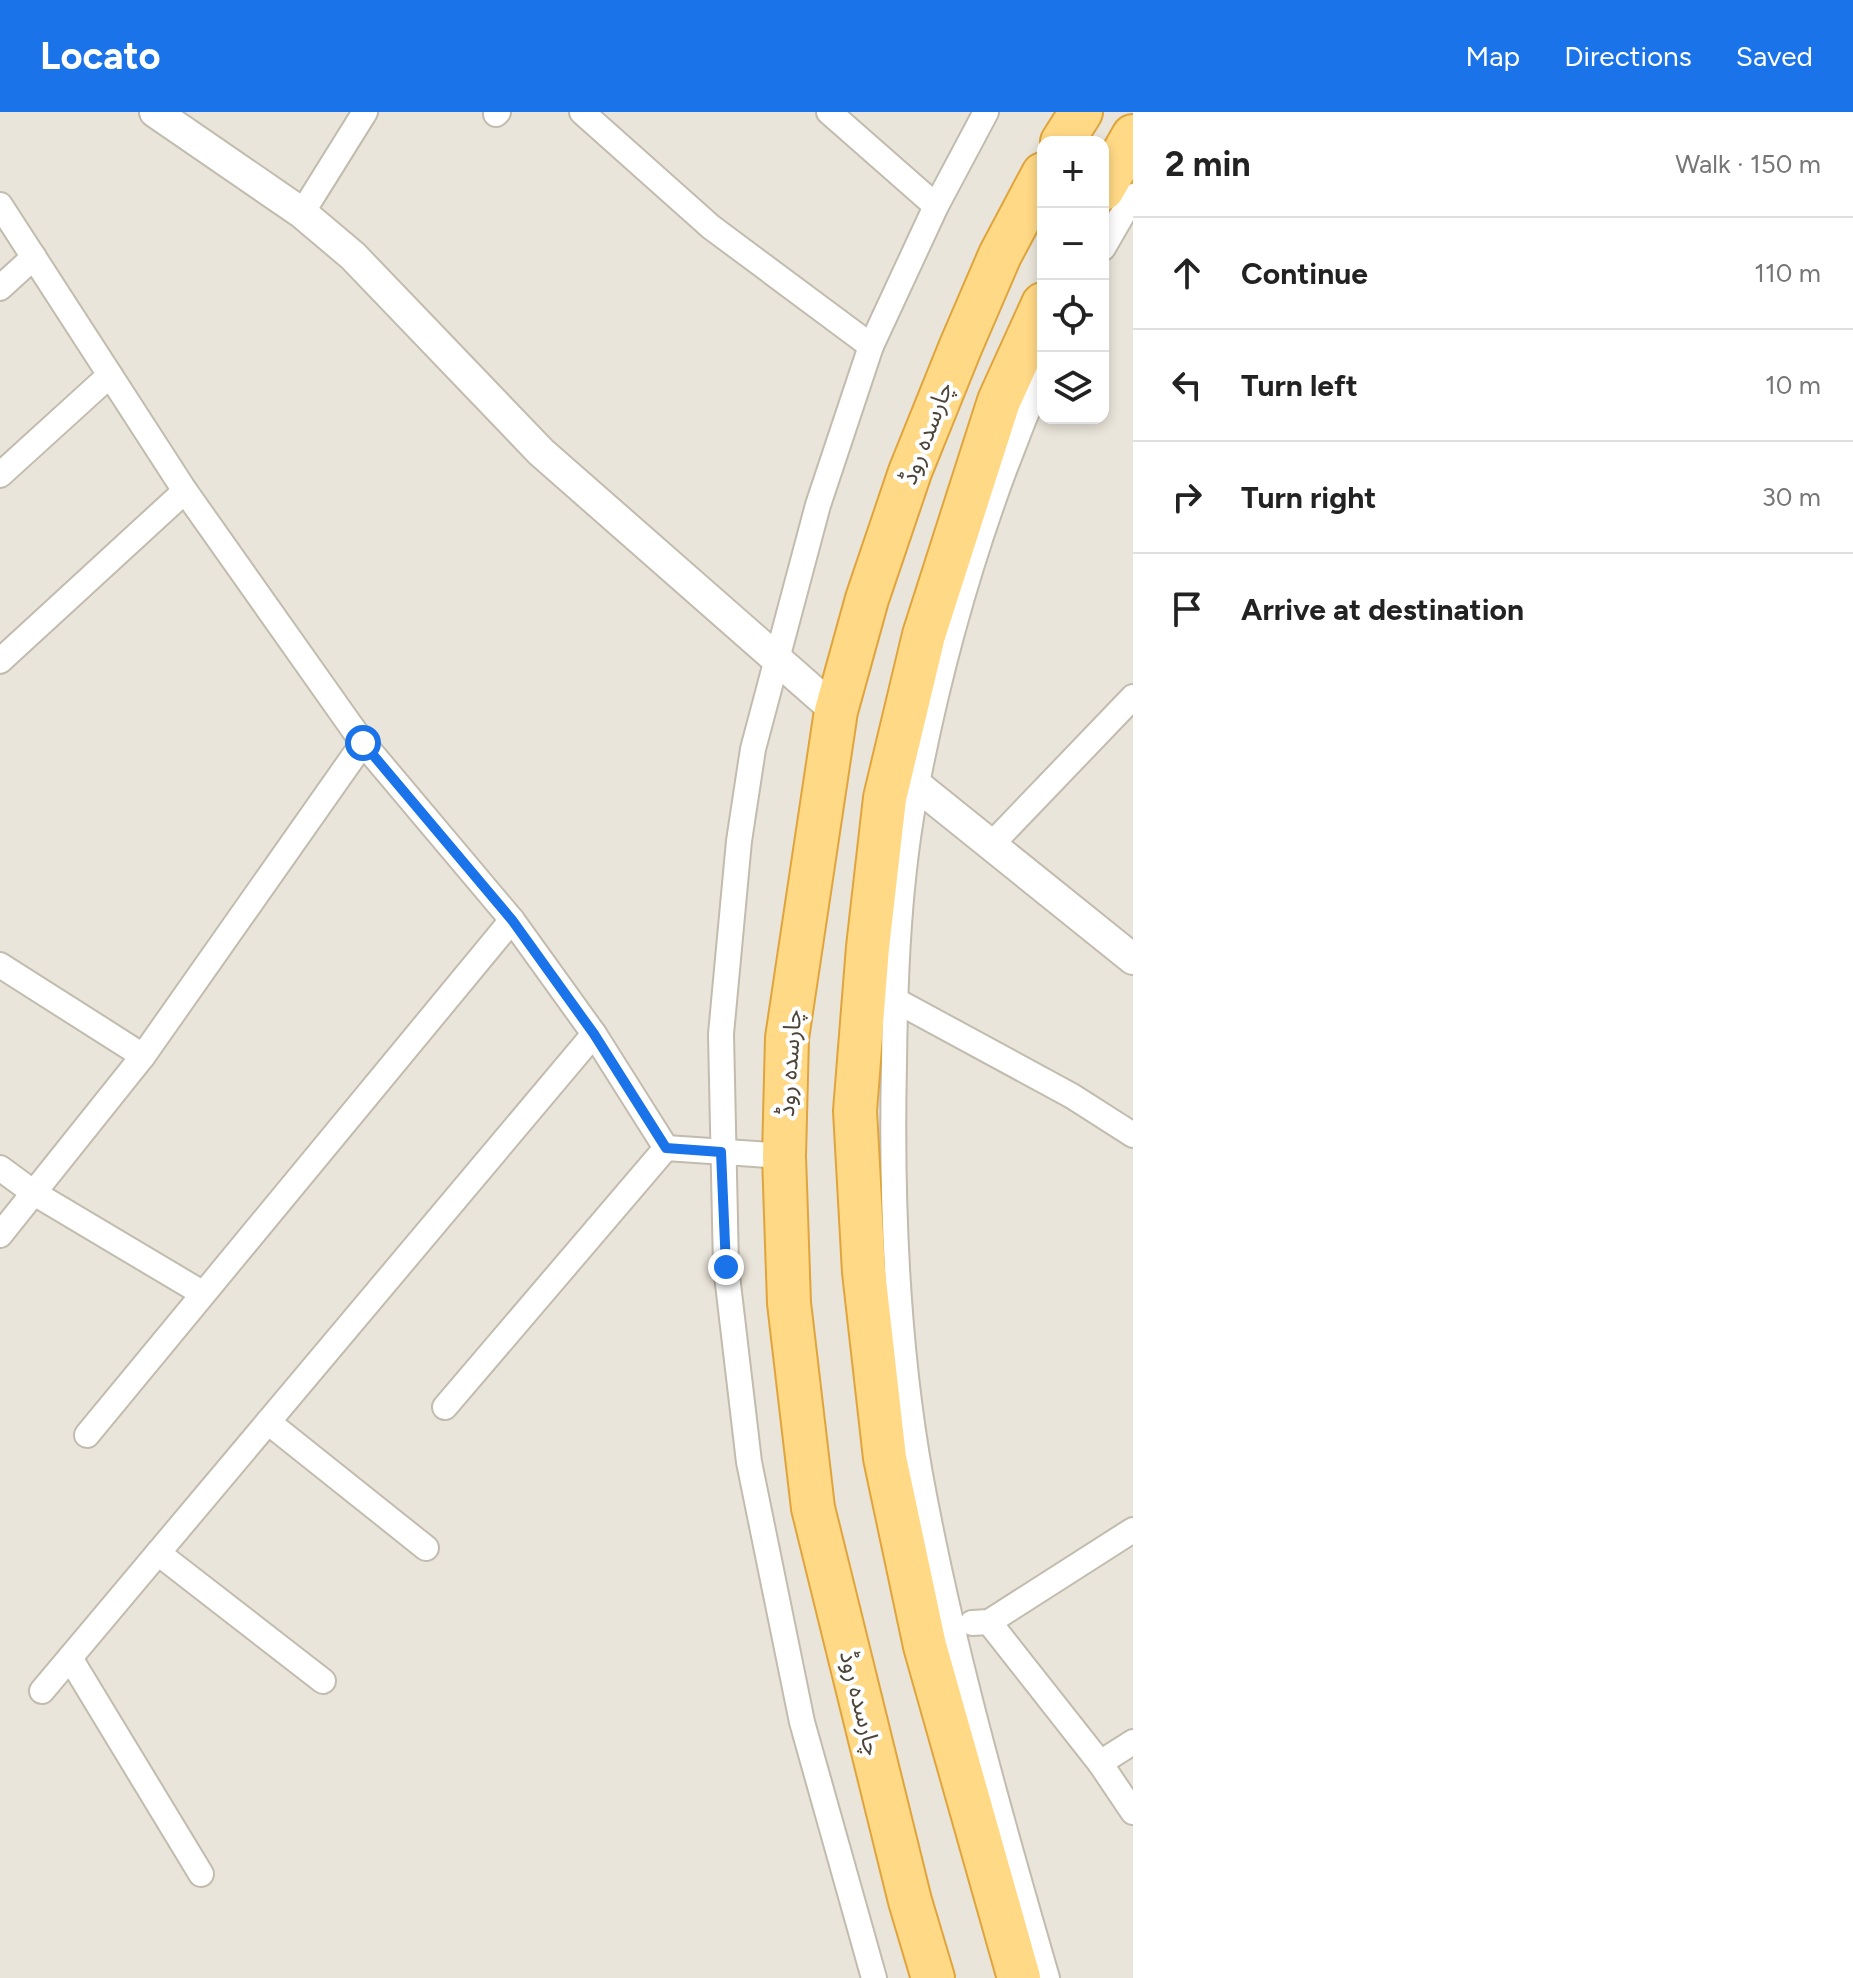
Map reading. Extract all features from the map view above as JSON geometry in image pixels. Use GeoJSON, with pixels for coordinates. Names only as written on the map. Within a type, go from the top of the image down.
{"type":"FeatureCollection","features":[{"type":"Feature","properties":{"kind":"highway"},"geometry":{"type":"LineString","coordinates":[[1066,136],[1081,112]]}},
{"type":"Feature","properties":{"kind":"highway"},"geometry":{"type":"LineString","coordinates":[[1109,178],[1133,136]]}},
{"type":"Feature","properties":{"kind":"highway","name":"چارسدہ روڈ"},"geometry":{"type":"LineString","coordinates":[[933,1978],[910,1901],[813,1508],[789,1303],[784,1156],[787,1038],[836,711],[867,599],[910,472],[1000,255],[1037,185]]}},
{"type":"Feature","properties":{"kind":"highway"},"geometry":{"type":"LineString","coordinates":[[1019,1978],[925,1646],[885,1458],[864,1272],[855,1111],[868,947],[885,798],[905,776],[924,635],[999,401],[1037,317]]}},
{"type":"Feature","properties":{"kind":"street"},"geometry":{"type":"LineString","coordinates":[[302,213],[365,112]]}},
{"type":"Feature","properties":{"kind":"street"},"geometry":{"type":"LineString","coordinates":[[582,112],[711,227],[871,346]]}},
{"type":"Feature","properties":{"kind":"street"},"geometry":{"type":"LineString","coordinates":[[829,112],[936,206]]}},
{"type":"Feature","properties":{"kind":"street"},"geometry":{"type":"LineString","coordinates":[[874,1978],[802,1722],[754,1492],[733,1338],[721,1152],[721,1034],[739,841],[753,749],[818,505],[871,346],[936,206],[986,112]]}},
{"type":"Feature","properties":{"kind":"street"},"geometry":{"type":"LineString","coordinates":[[166,115],[302,213],[353,256],[541,452],[836,711]]}},
{"type":"Feature","properties":{"kind":"street"},"geometry":{"type":"LineString","coordinates":[[1109,238],[1133,196]]}},
{"type":"Feature","properties":{"kind":"street"},"geometry":{"type":"LineString","coordinates":[[0,205],[185,491],[363,743],[512,920],[594,1034],[666,1148]]}},
{"type":"Feature","properties":{"kind":"street"},"geometry":{"type":"LineString","coordinates":[[0,288],[34,257]]}},
{"type":"Feature","properties":{"kind":"street"},"geometry":{"type":"LineString","coordinates":[[0,475],[110,375]]}},
{"type":"Feature","properties":{"kind":"street"},"geometry":{"type":"LineString","coordinates":[[1037,390],[985,527],[950,645],[905,776],[891,1180],[905,1359],[920,1474],[954,1623],[1047,1978]]}},
{"type":"Feature","properties":{"kind":"street"},"geometry":{"type":"LineString","coordinates":[[0,661],[185,491]]}},
{"type":"Feature","properties":{"kind":"street"},"geometry":{"type":"LineString","coordinates":[[991,845],[1133,697]]}},
{"type":"Feature","properties":{"kind":"street"},"geometry":{"type":"LineString","coordinates":[[0,1235],[143,1056],[363,743]]}},
{"type":"Feature","properties":{"kind":"street"},"geometry":{"type":"LineString","coordinates":[[905,776],[1133,959]]}},
{"type":"Feature","properties":{"kind":"street"},"geometry":{"type":"LineString","coordinates":[[87,1435],[512,920]]}},
{"type":"Feature","properties":{"kind":"street"},"geometry":{"type":"LineString","coordinates":[[2,970],[143,1056]]}},
{"type":"Feature","properties":{"kind":"street"},"geometry":{"type":"LineString","coordinates":[[895,1000],[1072,1096],[1133,1135]]}},
{"type":"Feature","properties":{"kind":"street"},"geometry":{"type":"LineString","coordinates":[[42,1691],[594,1034]]}},
{"type":"Feature","properties":{"kind":"street"},"geometry":{"type":"LineString","coordinates":[[666,1148],[784,1156]]}},
{"type":"Feature","properties":{"kind":"street"},"geometry":{"type":"LineString","coordinates":[[445,1407],[666,1148]]}},
{"type":"Feature","properties":{"kind":"street"},"geometry":{"type":"LineString","coordinates":[[0,1168],[34,1193],[202,1293]]}},
{"type":"Feature","properties":{"kind":"street"},"geometry":{"type":"LineString","coordinates":[[268,1422],[426,1548]]}},
{"type":"Feature","properties":{"kind":"street"},"geometry":{"type":"LineString","coordinates":[[954,1623],[989,1622],[1133,1530]]}},
{"type":"Feature","properties":{"kind":"street"},"geometry":{"type":"LineString","coordinates":[[158,1553],[323,1681]]}},
{"type":"Feature","properties":{"kind":"street"},"geometry":{"type":"LineString","coordinates":[[989,1622],[1100,1763],[1133,1812]]}},
{"type":"Feature","properties":{"kind":"street"},"geometry":{"type":"LineString","coordinates":[[70,1658],[201,1874]]}},
{"type":"Feature","properties":{"kind":"street"},"geometry":{"type":"LineString","coordinates":[[1100,1763],[1133,1742]]}},
{"type":"Feature","properties":{"kind":"shaded area"},"geometry":{"type":"Polygon","coordinates":[[[0,112],[1133,112],[1133,1978],[0,1978],[0,112]]]}},
{"type":"Feature","properties":{"kind":"route"},"geometry":{"type":"LineString","coordinates":[[363,743],[512,920],[594,1034],[666,1148],[721,1152],[726,1267]]}}]}
